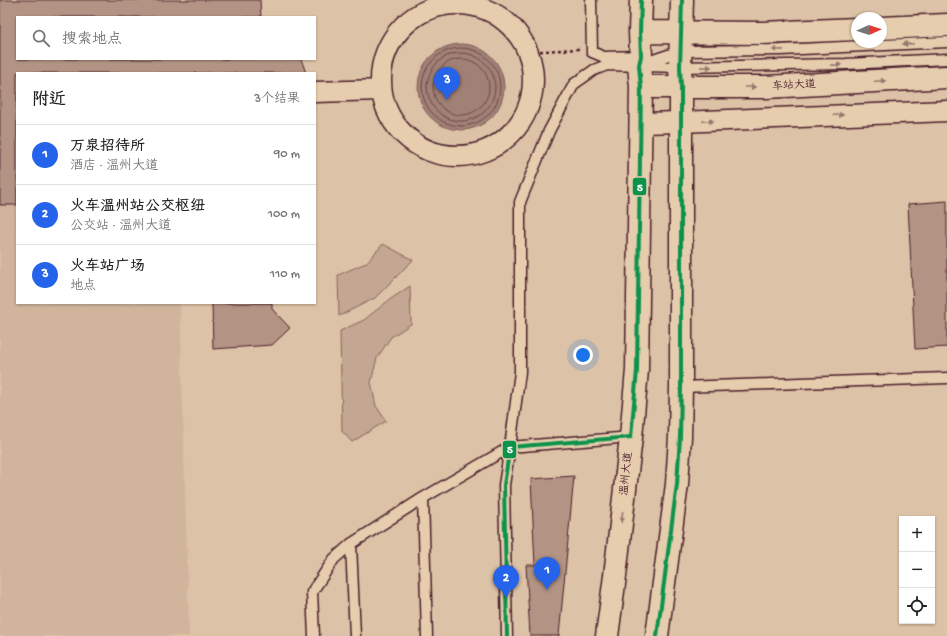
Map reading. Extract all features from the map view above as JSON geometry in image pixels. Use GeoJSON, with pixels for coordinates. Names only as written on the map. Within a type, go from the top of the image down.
{"type":"FeatureCollection","features":[{"type":"Feature","properties":{"kind":"main road","name":"温州大道"},"geometry":{"type":"LineString","coordinates":[[607,636],[631,437],[637,370],[641,123],[641,0]]}},
{"type":"Feature","properties":{"kind":"main road"},"geometry":{"type":"LineString","coordinates":[[657,636],[677,484],[680,437],[680,59],[682,0]]}},
{"type":"Feature","properties":{"kind":"main road"},"geometry":{"type":"LineString","coordinates":[[887,28],[947,25]]}},
{"type":"Feature","properties":{"kind":"main road","name":"车站大道"},"geometry":{"type":"LineString","coordinates":[[641,87],[680,59],[762,33],[851,29]]}},
{"type":"Feature","properties":{"kind":"main road","name":"车站大道"},"geometry":{"type":"LineString","coordinates":[[640,32],[680,59],[766,87],[947,77]]}},
{"type":"Feature","properties":{"kind":"street"},"geometry":{"type":"LineString","coordinates":[[458,3],[487,9],[512,26],[528,52],[534,82],[527,112],[510,136],[485,152],[455,158],[426,151],[401,134],[385,109],[380,90],[386,50],[403,25],[428,8],[458,3]]}},
{"type":"Feature","properties":{"kind":"street"},"geometry":{"type":"LineString","coordinates":[[316,92],[380,90]]}},
{"type":"Feature","properties":{"kind":"street"},"geometry":{"type":"LineString","coordinates":[[641,123],[947,111]]}},
{"type":"Feature","properties":{"kind":"lane"},"geometry":{"type":"LineString","coordinates":[[591,0],[592,52],[604,57],[640,61],[680,59],[846,64],[947,59]]}},
{"type":"Feature","properties":{"kind":"lane"},"geometry":{"type":"LineString","coordinates":[[507,636],[504,485],[520,372],[520,202],[549,131],[574,84],[594,70],[607,65],[640,61],[781,50],[947,42]]}},
{"type":"Feature","properties":{"kind":"lane"},"geometry":{"type":"LineString","coordinates":[[681,387],[947,378]]}},
{"type":"Feature","properties":{"kind":"lane"},"geometry":{"type":"LineString","coordinates":[[314,636],[312,592],[334,559],[351,544],[423,498],[510,447],[631,437]]}},
{"type":"Feature","properties":{"kind":"lane"},"geometry":{"type":"LineString","coordinates":[[423,498],[427,636]]}},
{"type":"Feature","properties":{"kind":"lane"},"geometry":{"type":"LineString","coordinates":[[351,544],[355,636]]}},
{"type":"Feature","properties":{"kind":"path"},"geometry":{"type":"LineString","coordinates":[[528,52],[576,49],[592,52]]}},
{"type":"Feature","properties":{"kind":"shaded area"},"geometry":{"type":"Polygon","coordinates":[[[0,0],[16,16],[16,304],[180,304],[189,636],[0,636],[0,0]]]}},
{"type":"Feature","properties":{"kind":"shaded area"},"geometry":{"type":"Polygon","coordinates":[[[383,244],[413,260],[375,298],[339,316],[338,275],[366,263],[383,244]]]}},
{"type":"Feature","properties":{"kind":"shaded area"},"geometry":{"type":"Polygon","coordinates":[[[410,286],[411,324],[391,337],[377,358],[371,382],[376,406],[386,421],[352,442],[342,431],[340,331],[364,320],[410,286]]]}},
{"type":"Feature","properties":{"kind":"water"},"geometry":{"type":"Polygon","coordinates":[[[461,44],[477,48],[491,57],[500,71],[504,87],[500,103],[491,117],[477,126],[461,130],[445,126],[431,117],[422,103],[418,87],[422,71],[431,57],[445,48],[461,44]]]}},
{"type":"Feature","properties":{"kind":"building"},"geometry":{"type":"Polygon","coordinates":[[[0,0],[260,0],[261,16],[16,16],[16,60],[301,60],[306,72],[16,72],[16,205],[0,205],[0,0]]]}},
{"type":"Feature","properties":{"kind":"building"},"geometry":{"type":"Polygon","coordinates":[[[947,201],[947,347],[915,349],[908,204],[947,201]]]}},
{"type":"Feature","properties":{"kind":"building"},"geometry":{"type":"Polygon","coordinates":[[[212,304],[272,304],[272,309],[290,328],[272,345],[213,349],[212,304]]]}},
{"type":"Feature","properties":{"kind":"building"},"geometry":{"type":"Polygon","coordinates":[[[574,476],[559,636],[530,636],[526,565],[535,565],[531,479],[574,476]]]}},
{"type":"Feature","properties":{"kind":"transit line","name":"5"},"geometry":{"type":"LineString","coordinates":[[507,636],[504,485],[510,447],[631,437],[637,370],[641,87],[639,65],[641,56],[641,0]]}},
{"type":"Feature","properties":{"kind":"transit line","name":"5"},"geometry":{"type":"LineString","coordinates":[[657,636],[677,484],[680,437],[680,67],[682,0]]}},
{"type":"Feature","properties":{"kind":"place","name":"火车站广场"},"geometry":{"type":"Point","coordinates":[447,100]}},
{"type":"Feature","properties":{"kind":"place","name":"万泉招待所"},"geometry":{"type":"Point","coordinates":[547,590]}},
{"type":"Feature","properties":{"kind":"place","name":"火车温州站公交枢纽"},"geometry":{"type":"Point","coordinates":[506,598]}}]}
